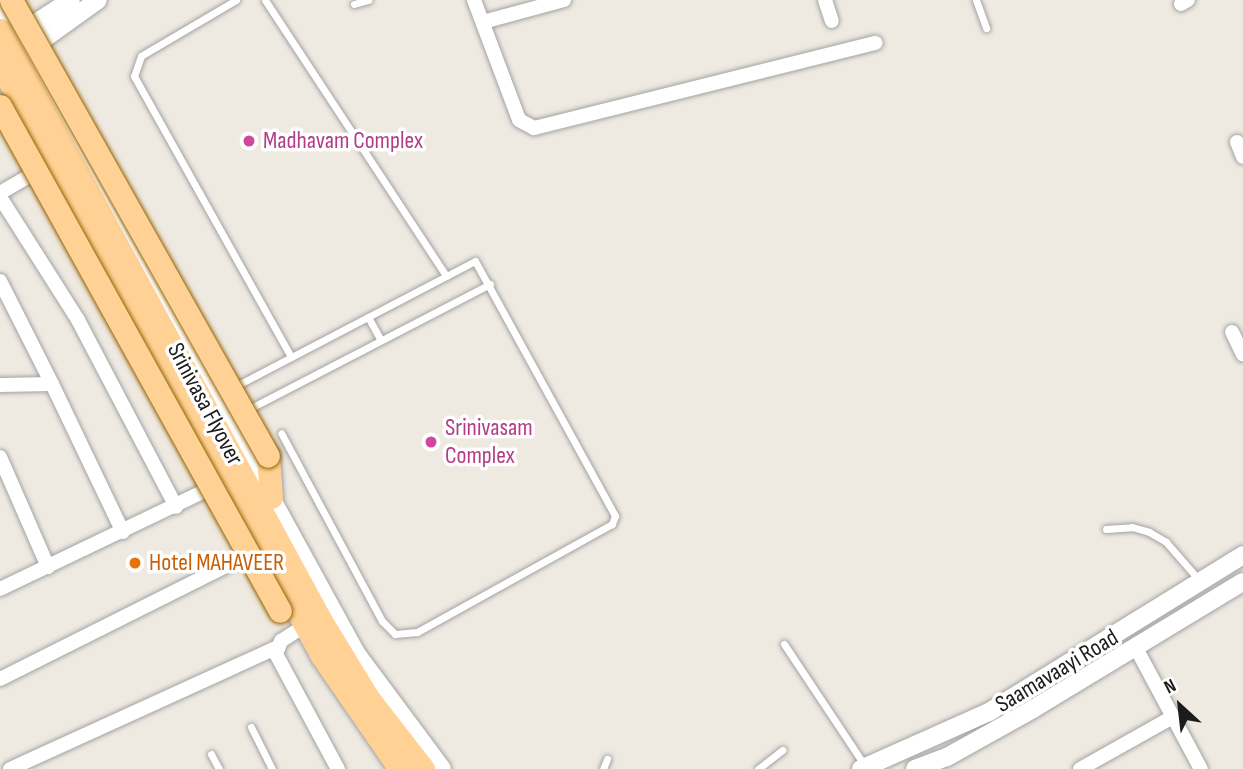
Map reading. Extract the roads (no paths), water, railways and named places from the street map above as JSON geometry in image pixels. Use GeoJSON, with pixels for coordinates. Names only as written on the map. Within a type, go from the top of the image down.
{"type":"FeatureCollection","features":[{"type":"Feature","properties":{"kind":"main road"},"geometry":{"type":"LineString","coordinates":[[11,0],[268,456],[271,497]]}},
{"type":"Feature","properties":{"kind":"main road","name":"Srinivasa Flyover"},"geometry":{"type":"LineString","coordinates":[[8,32],[321,621],[368,698],[431,767]]}},
{"type":"Feature","properties":{"kind":"main road","name":"Srinivasa Flyover"},"geometry":{"type":"LineString","coordinates":[[0,64],[316,646],[400,769]]}},
{"type":"Feature","properties":{"kind":"main road"},"geometry":{"type":"LineString","coordinates":[[0,106],[290,620]]}},
{"type":"Feature","properties":{"kind":"street"},"geometry":{"type":"LineString","coordinates":[[8,32],[71,0]]}},
{"type":"Feature","properties":{"kind":"street"},"geometry":{"type":"LineString","coordinates":[[26,52],[98,0]]}},
{"type":"Feature","properties":{"kind":"street"},"geometry":{"type":"LineString","coordinates":[[474,0],[519,120],[534,128],[876,43]]}},
{"type":"Feature","properties":{"kind":"street"},"geometry":{"type":"LineString","coordinates":[[484,22],[564,0]]}},
{"type":"Feature","properties":{"kind":"street"},"geometry":{"type":"LineString","coordinates":[[825,0],[832,21]]}},
{"type":"Feature","properties":{"kind":"street"},"geometry":{"type":"LineString","coordinates":[[0,3],[8,32],[26,52],[356,653],[431,767]]}},
{"type":"Feature","properties":{"kind":"street"},"geometry":{"type":"LineString","coordinates":[[0,81],[290,620],[356,726],[390,769]]}},
{"type":"Feature","properties":{"kind":"street"},"geometry":{"type":"LineString","coordinates":[[1237,142],[1243,157]]}},
{"type":"Feature","properties":{"kind":"street"},"geometry":{"type":"LineString","coordinates":[[48,166],[0,195],[78,320],[176,507]]}},
{"type":"Feature","properties":{"kind":"street"},"geometry":{"type":"LineString","coordinates":[[0,281],[123,531]]}},
{"type":"Feature","properties":{"kind":"street"},"geometry":{"type":"LineString","coordinates":[[1232,332],[1243,355]]}},
{"type":"Feature","properties":{"kind":"street"},"geometry":{"type":"LineString","coordinates":[[0,385],[52,384]]}},
{"type":"Feature","properties":{"kind":"street"},"geometry":{"type":"LineString","coordinates":[[0,457],[48,567]]}},
{"type":"Feature","properties":{"kind":"street"},"geometry":{"type":"LineString","coordinates":[[0,589],[215,486]]}},
{"type":"Feature","properties":{"kind":"street"},"geometry":{"type":"LineString","coordinates":[[0,680],[251,553]]}},
{"type":"Feature","properties":{"kind":"street","name":"Saamavaayi Road"},"geometry":{"type":"LineString","coordinates":[[863,768],[989,712],[1243,555]]}},
{"type":"Feature","properties":{"kind":"street","name":"Saamavaayi Road"},"geometry":{"type":"LineString","coordinates":[[915,769],[947,757],[1136,648],[1243,582]]}},
{"type":"Feature","properties":{"kind":"street"},"geometry":{"type":"LineString","coordinates":[[9,769],[275,648],[290,620]]}},
{"type":"Feature","properties":{"kind":"street"},"geometry":{"type":"LineString","coordinates":[[275,648],[338,769]]}},
{"type":"Feature","properties":{"kind":"street"},"geometry":{"type":"LineString","coordinates":[[1136,648],[1171,718],[1201,769]]}},
{"type":"Feature","properties":{"kind":"street"},"geometry":{"type":"LineString","coordinates":[[1080,769],[1171,718]]}},
{"type":"Feature","properties":{"kind":"lane"},"geometry":{"type":"LineString","coordinates":[[236,0],[141,56],[135,76],[291,358]]}},
{"type":"Feature","properties":{"kind":"lane"},"geometry":{"type":"LineString","coordinates":[[265,0],[446,276]]}},
{"type":"Feature","properties":{"kind":"lane"},"geometry":{"type":"LineString","coordinates":[[354,4],[368,0]]}},
{"type":"Feature","properties":{"kind":"lane"},"geometry":{"type":"LineString","coordinates":[[976,0],[986,29]]}},
{"type":"Feature","properties":{"kind":"lane"},"geometry":{"type":"LineString","coordinates":[[217,397],[475,261],[613,506],[612,524],[417,632],[396,634],[382,621],[281,433]]}},
{"type":"Feature","properties":{"kind":"lane"},"geometry":{"type":"LineString","coordinates":[[229,420],[490,284]]}},
{"type":"Feature","properties":{"kind":"lane"},"geometry":{"type":"LineString","coordinates":[[368,317],[381,340]]}},
{"type":"Feature","properties":{"kind":"lane"},"geometry":{"type":"LineString","coordinates":[[1106,529],[1132,527],[1149,532],[1166,542],[1201,582]]}},
{"type":"Feature","properties":{"kind":"lane"},"geometry":{"type":"LineString","coordinates":[[784,644],[863,768]]}},
{"type":"Feature","properties":{"kind":"lane"},"geometry":{"type":"LineString","coordinates":[[251,727],[272,769]]}},
{"type":"Feature","properties":{"kind":"lane"},"geometry":{"type":"LineString","coordinates":[[758,769],[782,750]]}},
{"type":"Feature","properties":{"kind":"lane"},"geometry":{"type":"LineString","coordinates":[[211,754],[219,769]]}},
{"type":"Feature","properties":{"kind":"lane"},"geometry":{"type":"LineString","coordinates":[[603,769],[607,759]]}},
{"type":"Feature","properties":{"kind":"place","name":"Madhavam Complex"},"geometry":{"type":"Point","coordinates":[249,141]}},
{"type":"Feature","properties":{"kind":"place","name":"Srinivasam Complex"},"geometry":{"type":"Point","coordinates":[431,442]}},
{"type":"Feature","properties":{"kind":"place","name":"Hotel MAHAVEER"},"geometry":{"type":"Point","coordinates":[135,563]}}]}
